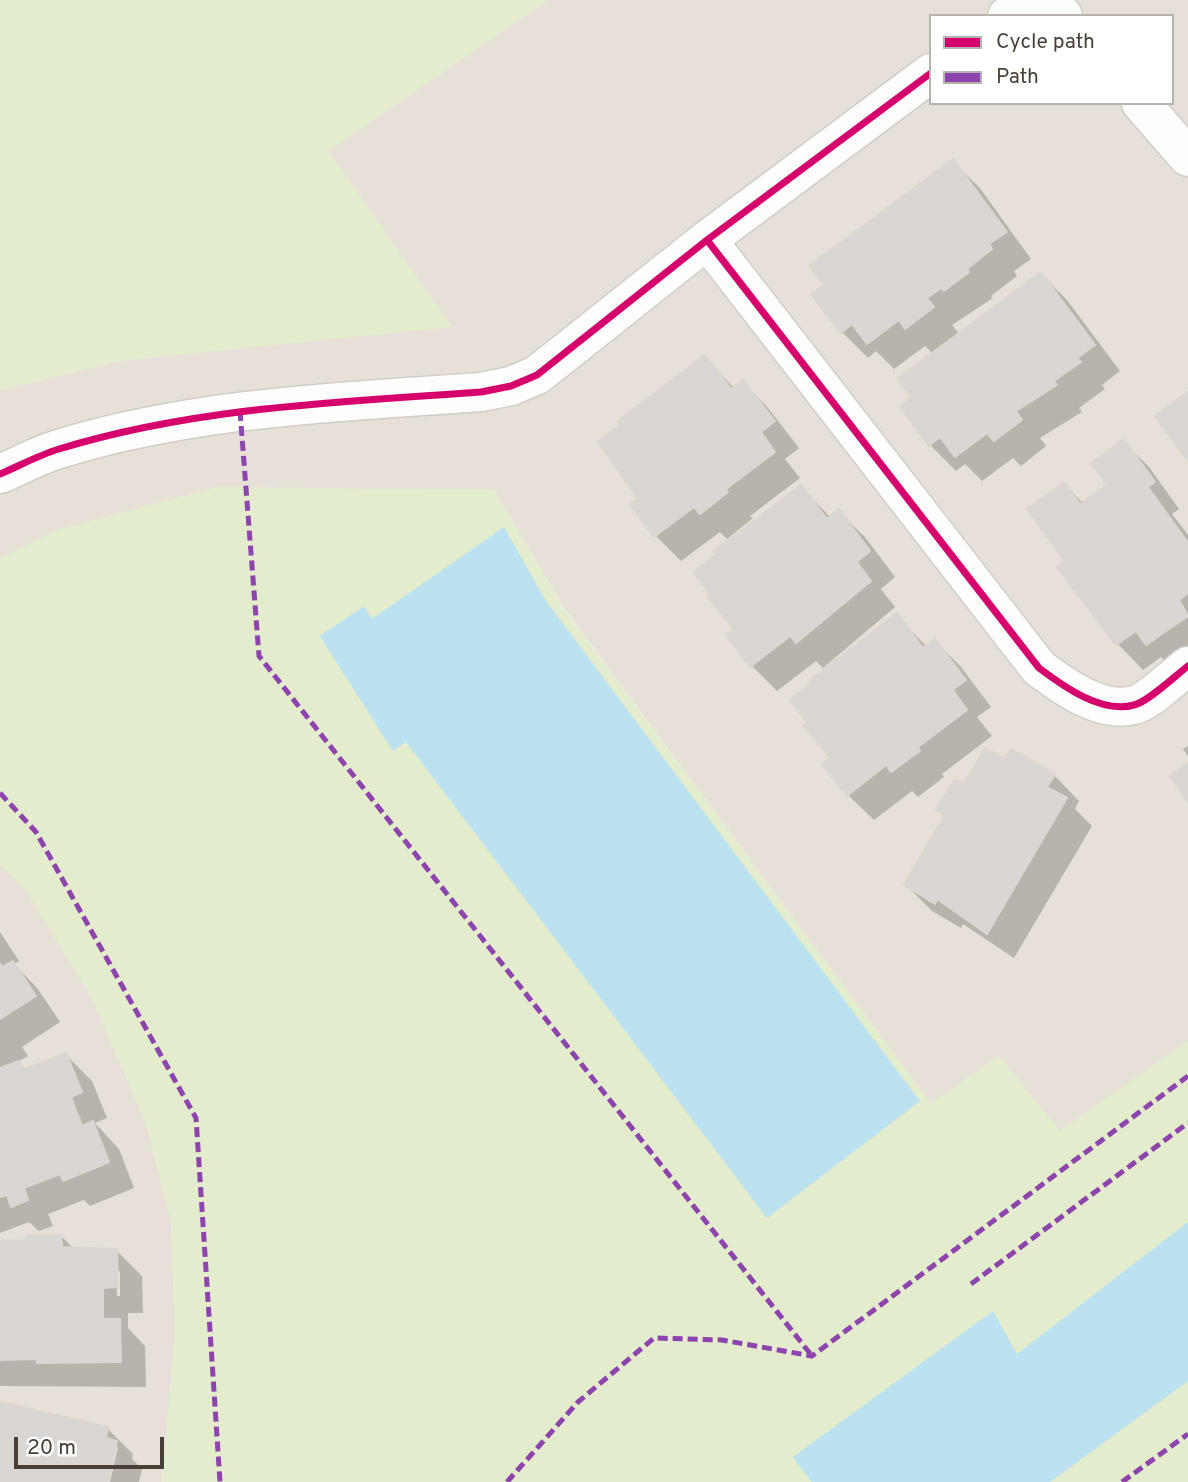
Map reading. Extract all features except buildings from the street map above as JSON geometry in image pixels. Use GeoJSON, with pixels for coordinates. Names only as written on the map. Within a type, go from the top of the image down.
{"type":"FeatureCollection","features":[{"type":"Feature","properties":{"kind":"street"},"geometry":{"type":"LineString","coordinates":[[1010,14],[1028,0]]}},
{"type":"Feature","properties":{"kind":"street"},"geometry":{"type":"LineString","coordinates":[[1049,0],[1061,14]]}},
{"type":"Feature","properties":{"kind":"street"},"geometry":{"type":"LineString","coordinates":[[0,474],[56,450],[149,426],[240,411],[481,392],[511,386],[537,375],[707,240],[929,74]]}},
{"type":"Feature","properties":{"kind":"street"},"geometry":{"type":"LineString","coordinates":[[1143,105],[1188,157]]}},
{"type":"Feature","properties":{"kind":"street"},"geometry":{"type":"LineString","coordinates":[[707,240],[1039,668],[1070,691],[1107,704],[1135,705],[1188,666]]}},
{"type":"Feature","properties":{"kind":"shaded area"},"geometry":{"type":"Polygon","coordinates":[[[548,0],[1188,0],[1188,1041],[1060,1132],[999,1056],[931,1104],[564,608],[494,490],[60,529],[0,559],[0,390],[124,360],[451,326],[328,151],[548,0]]]}},
{"type":"Feature","properties":{"kind":"shaded area"},"geometry":{"type":"Polygon","coordinates":[[[0,864],[27,891],[92,998],[145,1120],[171,1220],[175,1335],[162,1482],[0,1482],[0,864]]]}},
{"type":"Feature","properties":{"kind":"green space"},"geometry":{"type":"Polygon","coordinates":[[[0,0],[548,0],[328,151],[452,327],[124,360],[0,390],[0,0]]]}},
{"type":"Feature","properties":{"kind":"green space"},"geometry":{"type":"Polygon","coordinates":[[[219,487],[494,490],[564,609],[931,1104],[999,1056],[1060,1131],[1188,1041],[1188,1482],[162,1482],[175,1335],[171,1220],[145,1120],[92,998],[27,892],[0,864],[0,559],[60,529],[219,487]]]}},
{"type":"Feature","properties":{"kind":"water"},"geometry":{"type":"Polygon","coordinates":[[[504,527],[546,601],[920,1101],[767,1218],[406,742],[393,751],[320,636],[364,606],[372,619],[504,527]]]}},
{"type":"Feature","properties":{"kind":"water"},"geometry":{"type":"Polygon","coordinates":[[[1188,1222],[1188,1381],[1050,1482],[812,1482],[793,1457],[993,1311],[1017,1354],[1188,1222]]]}},
{"type":"Feature","properties":{"kind":"marked path"},"geometry":{"type":"LineString","coordinates":[[240,411],[259,656],[812,1356]]}},
{"type":"Feature","properties":{"kind":"marked path"},"geometry":{"type":"LineString","coordinates":[[0,793],[36,832],[196,1118],[220,1482]]}},
{"type":"Feature","properties":{"kind":"marked path"},"geometry":{"type":"LineString","coordinates":[[507,1482],[578,1402],[654,1338],[722,1340],[812,1356],[1188,1076]]}},
{"type":"Feature","properties":{"kind":"marked path"},"geometry":{"type":"LineString","coordinates":[[971,1284],[1188,1123]]}},
{"type":"Feature","properties":{"kind":"marked path"},"geometry":{"type":"LineString","coordinates":[[1122,1482],[1188,1434]]}},
{"type":"Feature","properties":{"kind":"cycle path"},"geometry":{"type":"LineString","coordinates":[[0,474],[59,449],[163,424],[268,408],[481,392],[511,386],[537,375],[707,240],[929,74]]}},
{"type":"Feature","properties":{"kind":"cycle path"},"geometry":{"type":"LineString","coordinates":[[707,240],[1039,668],[1083,697],[1121,707],[1147,699],[1188,666]]}}]}
